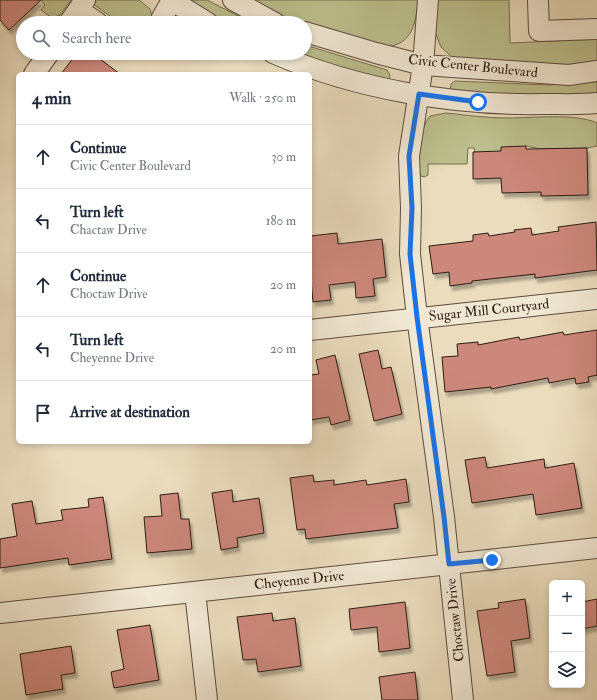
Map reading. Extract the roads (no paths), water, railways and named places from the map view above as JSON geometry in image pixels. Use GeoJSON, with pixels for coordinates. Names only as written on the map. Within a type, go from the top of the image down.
{"type":"FeatureCollection","features":[{"type":"Feature","properties":{"kind":"street"},"geometry":{"type":"LineString","coordinates":[[163,16],[172,0],[197,16]]}},
{"type":"Feature","properties":{"kind":"street"},"geometry":{"type":"LineString","coordinates":[[233,0],[262,16]]}},
{"type":"Feature","properties":{"kind":"street","name":"Choctaw Drive"},"geometry":{"type":"LineString","coordinates":[[428,0],[423,65],[409,156],[412,208],[410,254],[444,517],[463,700]]}},
{"type":"Feature","properties":{"kind":"street"},"geometry":{"type":"LineString","coordinates":[[538,0],[539,31],[597,30]]}},
{"type":"Feature","properties":{"kind":"street","name":"Civic Center Boulevard"},"geometry":{"type":"LineString","coordinates":[[312,34],[376,54],[423,65],[569,75],[597,71]]}},
{"type":"Feature","properties":{"kind":"street"},"geometry":{"type":"LineString","coordinates":[[35,72],[44,60]]}},
{"type":"Feature","properties":{"kind":"street"},"geometry":{"type":"LineString","coordinates":[[289,60],[349,81],[419,94],[478,102],[532,105],[597,103]]}},
{"type":"Feature","properties":{"kind":"street","name":"Sugar Mill Courtyard"},"geometry":{"type":"LineString","coordinates":[[312,330],[417,317],[597,299]]}},
{"type":"Feature","properties":{"kind":"street","name":"Cheyenne Drive"},"geometry":{"type":"LineString","coordinates":[[0,612],[597,548]]}},
{"type":"Feature","properties":{"kind":"street"},"geometry":{"type":"LineString","coordinates":[[194,592],[207,700]]}}]}
